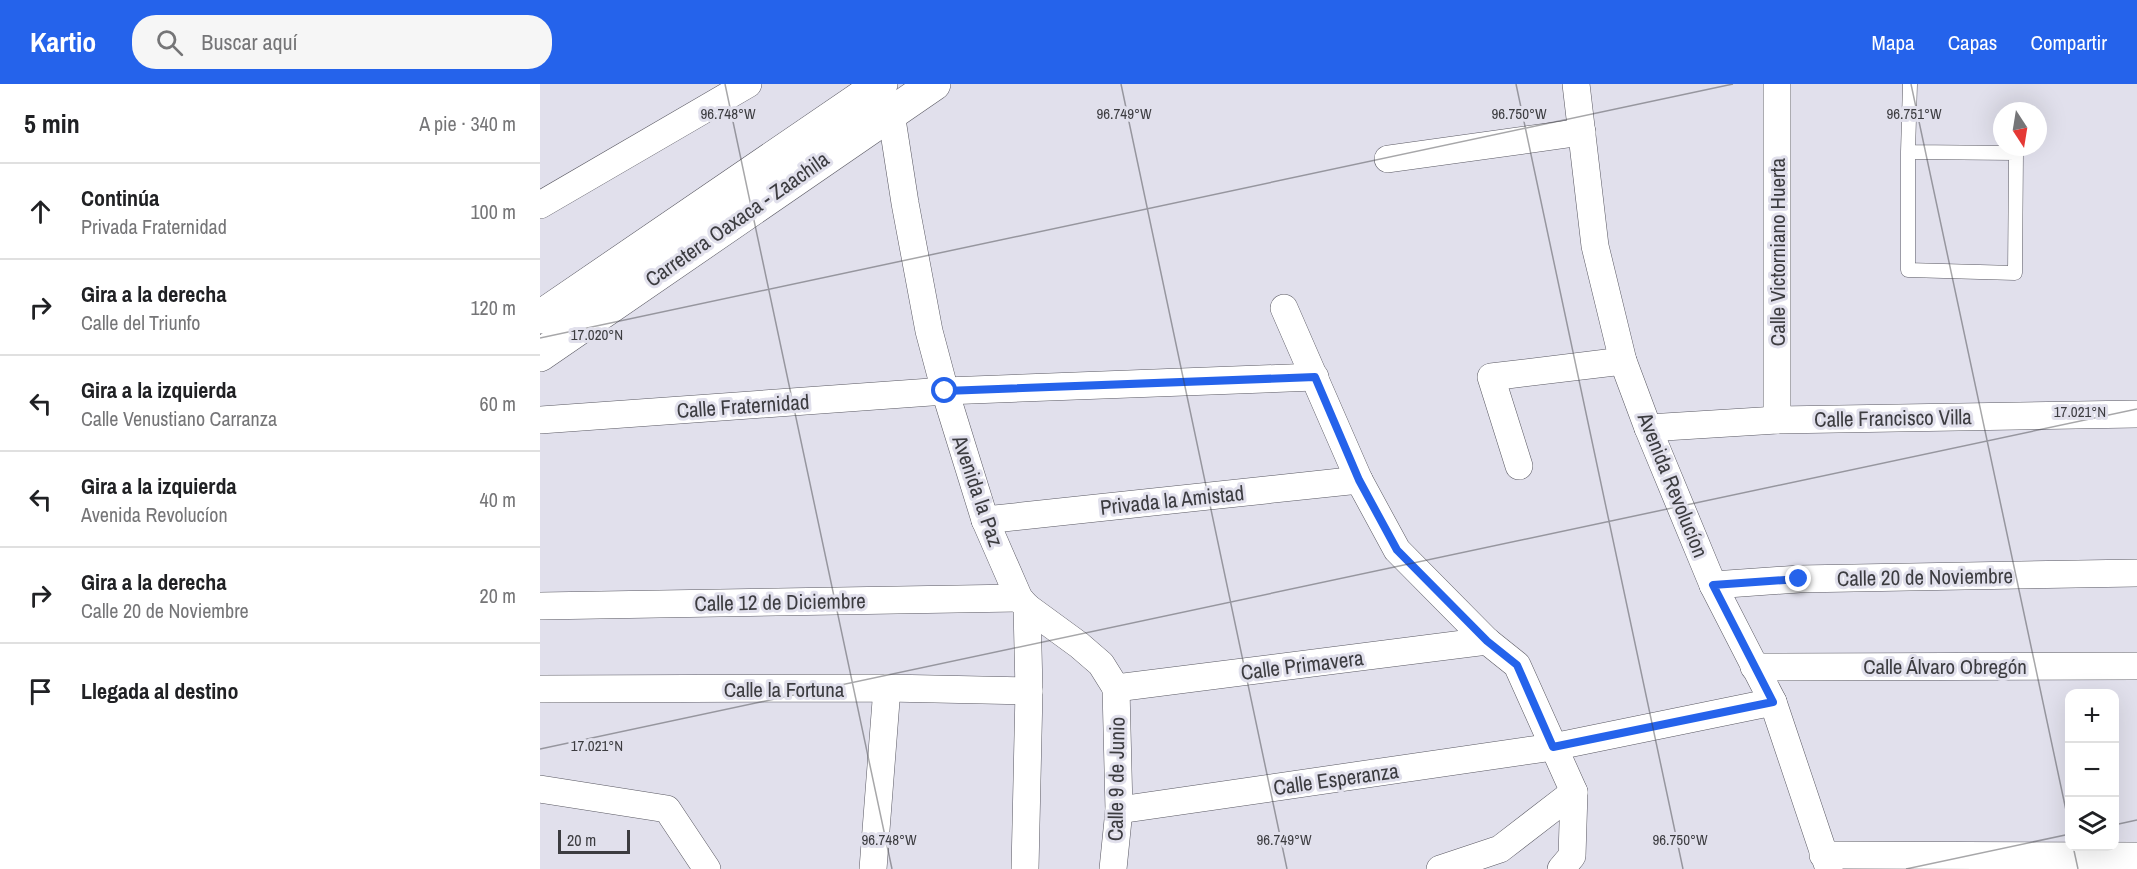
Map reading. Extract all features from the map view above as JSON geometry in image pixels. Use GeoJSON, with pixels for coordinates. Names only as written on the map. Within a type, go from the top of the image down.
{"type":"FeatureCollection","features":[{"type":"Feature","properties":{"kind":"main road","name":"Carretera Oaxaca - Zaachila"},"geometry":{"type":"LineString","coordinates":[[540,316],[886,98],[934,84]]}},
{"type":"Feature","properties":{"kind":"main road","name":"Carretera Oaxaca - Zaachila"},"geometry":{"type":"LineString","coordinates":[[540,355],[886,98]]}},
{"type":"Feature","properties":{"kind":"street"},"geometry":{"type":"LineString","coordinates":[[540,205],[748,84]]}},
{"type":"Feature","properties":{"kind":"street","name":"Avenida Revolucíon"},"geometry":{"type":"LineString","coordinates":[[1576,84],[1595,246],[1623,361],[1713,585],[1773,702],[1826,862]]}},
{"type":"Feature","properties":{"kind":"street","name":"Calle Victorniano Huerta"},"geometry":{"type":"LineString","coordinates":[[1777,84],[1777,420]]}},
{"type":"Feature","properties":{"kind":"street","name":"Avenida la Paz"},"geometry":{"type":"LineString","coordinates":[[886,98],[929,331],[945,391],[985,520],[1023,602],[1029,691],[1026,869]]}},
{"type":"Feature","properties":{"kind":"street"},"geometry":{"type":"LineString","coordinates":[[1388,159],[1582,132]]}},
{"type":"Feature","properties":{"kind":"street"},"geometry":{"type":"LineString","coordinates":[[1284,308],[1359,480],[1397,550],[1487,641],[1517,665],[1574,792],[1567,863]]}},
{"type":"Feature","properties":{"kind":"street"},"geometry":{"type":"LineString","coordinates":[[1519,466],[1491,377],[1623,361]]}},
{"type":"Feature","properties":{"kind":"street","name":"Calle Fraternidad"},"geometry":{"type":"LineString","coordinates":[[540,420],[945,391],[1315,377]]}},
{"type":"Feature","properties":{"kind":"street","name":"Calle Francisco Villa"},"geometry":{"type":"LineString","coordinates":[[1648,428],[1777,420],[2137,414]]}},
{"type":"Feature","properties":{"kind":"street","name":"Privada la Amistad"},"geometry":{"type":"LineString","coordinates":[[985,520],[1359,480]]}},
{"type":"Feature","properties":{"kind":"street","name":"Calle 20 de Noviembre"},"geometry":{"type":"LineString","coordinates":[[1713,585],[1799,579],[2137,573]]}},
{"type":"Feature","properties":{"kind":"street"},"geometry":{"type":"LineString","coordinates":[[1023,602],[1101,664],[1116,688]]}},
{"type":"Feature","properties":{"kind":"street","name":"Calle 12 de Diciembre"},"geometry":{"type":"LineString","coordinates":[[540,606],[1023,602]]}},
{"type":"Feature","properties":{"kind":"street","name":"Calle Primavera"},"geometry":{"type":"LineString","coordinates":[[1116,688],[1487,641]]}},
{"type":"Feature","properties":{"kind":"street","name":"Calle Álvaro Obregón"},"geometry":{"type":"LineString","coordinates":[[1754,667],[2137,666]]}},
{"type":"Feature","properties":{"kind":"street"},"geometry":{"type":"LineString","coordinates":[[873,869],[887,688]]}},
{"type":"Feature","properties":{"kind":"street","name":"Calle la Fortuna"},"geometry":{"type":"LineString","coordinates":[[540,689],[887,688],[1029,691]]}},
{"type":"Feature","properties":{"kind":"street","name":"Calle 9 de Junio"},"geometry":{"type":"LineString","coordinates":[[1113,869],[1119,810],[1116,688]]}},
{"type":"Feature","properties":{"kind":"street","name":"Calle Esperanza"},"geometry":{"type":"LineString","coordinates":[[1119,810],[1553,747],[1773,702]]}},
{"type":"Feature","properties":{"kind":"street"},"geometry":{"type":"LineString","coordinates":[[540,789],[667,809],[707,869]]}},
{"type":"Feature","properties":{"kind":"street"},"geometry":{"type":"LineString","coordinates":[[1440,869],[1500,849],[1574,792]]}},
{"type":"Feature","properties":{"kind":"street"},"geometry":{"type":"LineString","coordinates":[[1826,862],[2137,856]]}},
{"type":"Feature","properties":{"kind":"lane"},"geometry":{"type":"LineString","coordinates":[[1908,152],[2016,153],[2015,273],[1908,270],[1908,152],[1910,84]]}},
{"type":"Feature","properties":{"kind":"route"},"geometry":{"type":"LineString","coordinates":[[945,391],[1315,377],[1359,480],[1397,550],[1487,641],[1517,665],[1553,747],[1773,702],[1713,585],[1799,579]]}}]}
